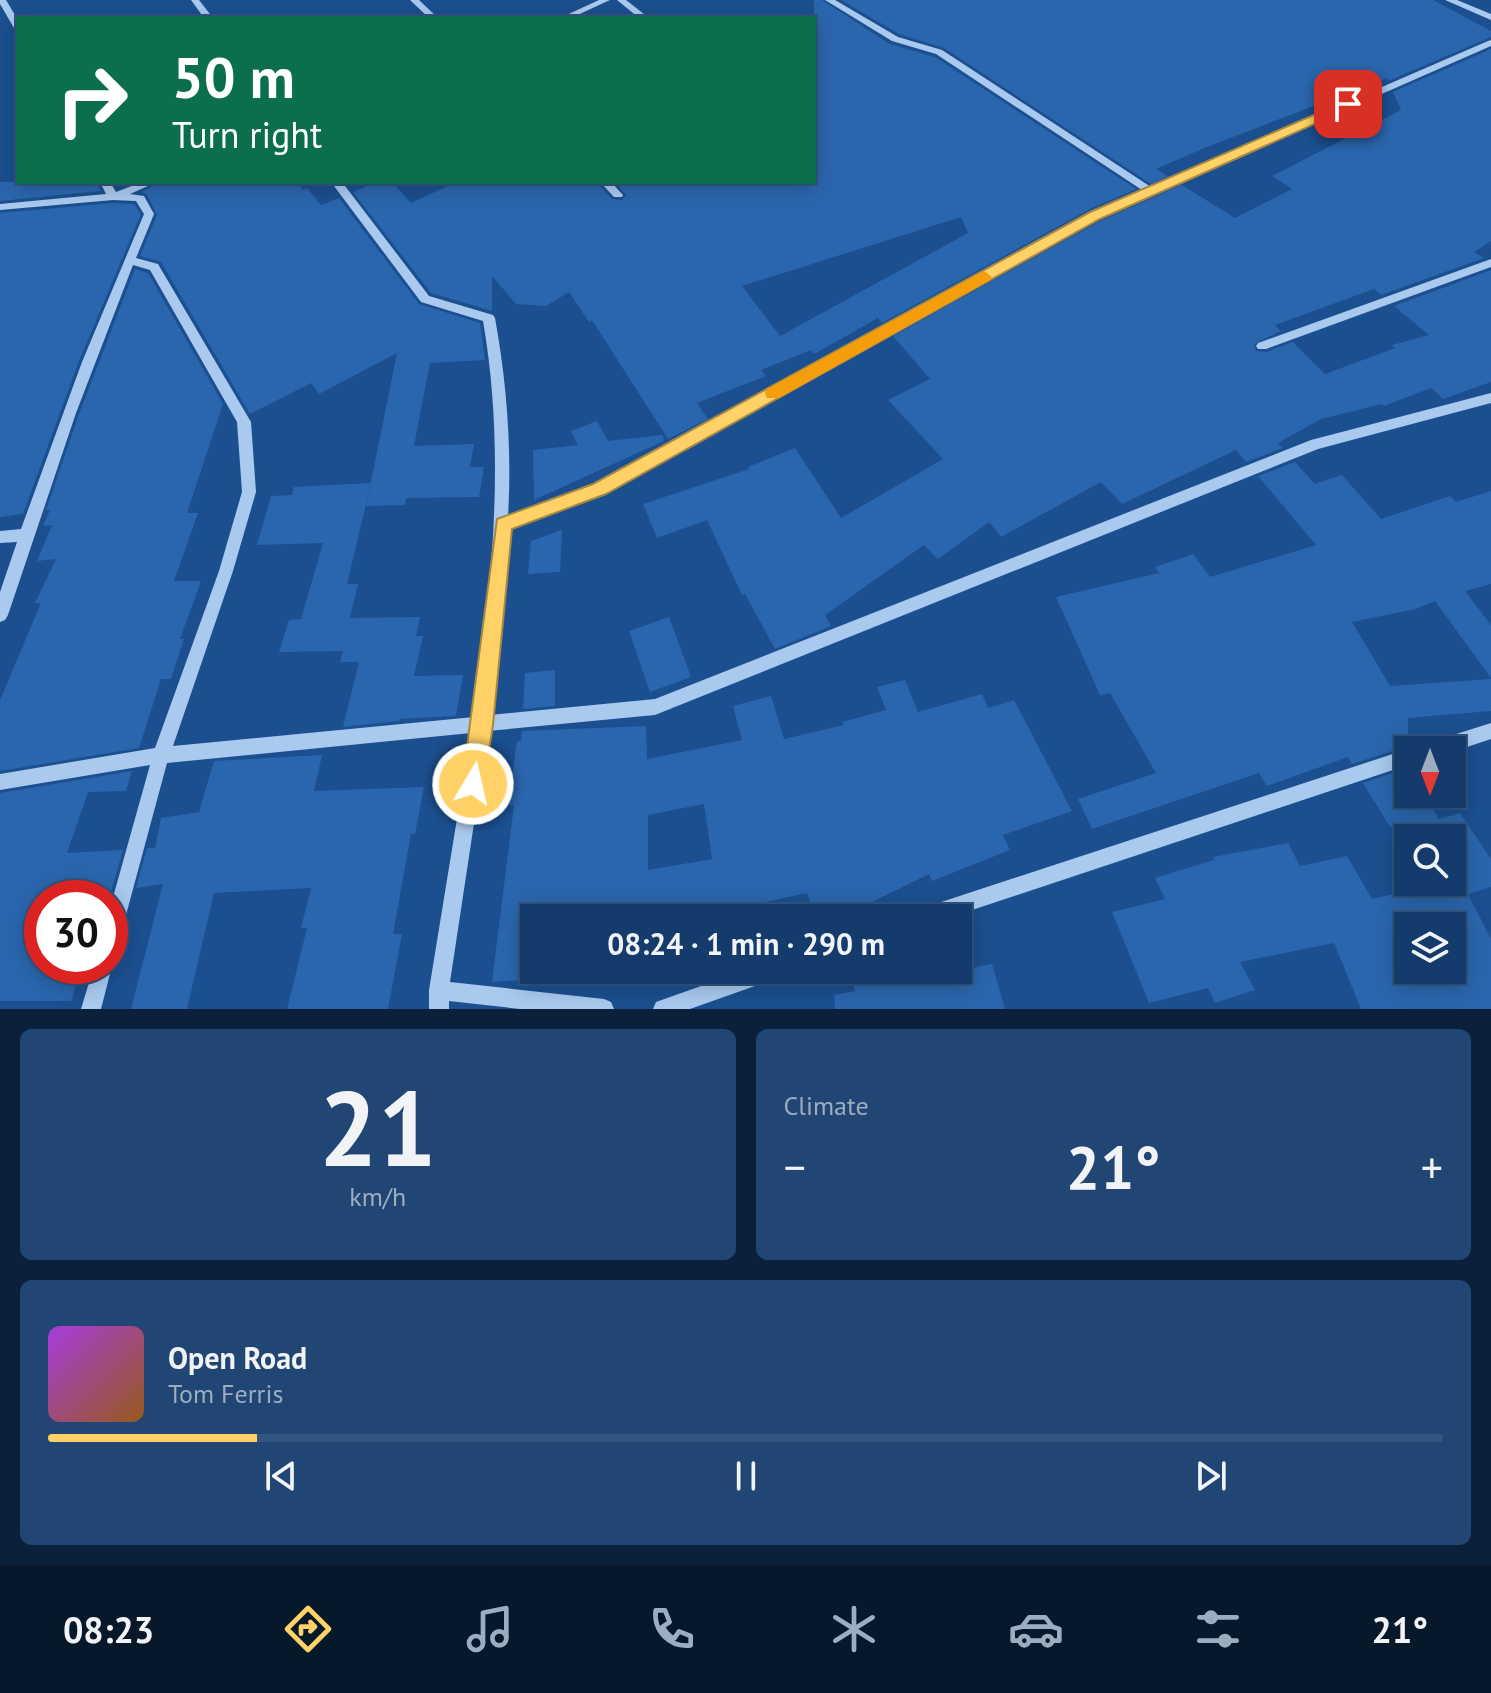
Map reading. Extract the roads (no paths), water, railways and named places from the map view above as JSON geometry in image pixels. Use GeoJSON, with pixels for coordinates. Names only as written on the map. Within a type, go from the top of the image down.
{"type":"FeatureCollection","features":[{"type":"Feature","properties":{"kind":"street"},"geometry":{"type":"LineString","coordinates":[[2,0],[16,24]]}},
{"type":"Feature","properties":{"kind":"street"},"geometry":{"type":"LineString","coordinates":[[195,0],[207,16]]}},
{"type":"Feature","properties":{"kind":"street"},"geometry":{"type":"LineString","coordinates":[[414,0],[432,16]]}},
{"type":"Feature","properties":{"kind":"street"},"geometry":{"type":"LineString","coordinates":[[569,16],[606,0]]}},
{"type":"Feature","properties":{"kind":"street"},"geometry":{"type":"LineString","coordinates":[[621,0],[642,16]]}},
{"type":"Feature","properties":{"kind":"street"},"geometry":{"type":"LineString","coordinates":[[829,0],[895,39],[939,52],[1149,190]]}},
{"type":"Feature","properties":{"kind":"street"},"geometry":{"type":"LineString","coordinates":[[1449,0],[1491,17]]}},
{"type":"Feature","properties":{"kind":"street"},"geometry":{"type":"LineString","coordinates":[[503,525],[600,489],[1095,215],[1491,43]]}},
{"type":"Feature","properties":{"kind":"street"},"geometry":{"type":"LineString","coordinates":[[106,184],[113,197]]}},
{"type":"Feature","properties":{"kind":"street"},"geometry":{"type":"LineString","coordinates":[[113,197],[147,184]]}},
{"type":"Feature","properties":{"kind":"street"},"geometry":{"type":"LineString","coordinates":[[338,184],[425,299],[489,318],[498,362],[503,525],[483,725],[439,1000],[604,1009]]}},
{"type":"Feature","properties":{"kind":"street"},"geometry":{"type":"LineString","coordinates":[[607,184],[618,195]]}},
{"type":"Feature","properties":{"kind":"street"},"geometry":{"type":"LineString","coordinates":[[0,207],[113,197],[140,198],[149,214],[129,260],[0,615]]}},
{"type":"Feature","properties":{"kind":"street"},"geometry":{"type":"LineString","coordinates":[[127,880],[161,755],[226,571],[249,492],[244,422],[154,267],[129,260]]}},
{"type":"Feature","properties":{"kind":"street"},"geometry":{"type":"LineString","coordinates":[[1262,346],[1491,263]]}},
{"type":"Feature","properties":{"kind":"street"},"geometry":{"type":"LineString","coordinates":[[0,782],[161,755],[655,707],[1316,444],[1491,398]]}},
{"type":"Feature","properties":{"kind":"street"},"geometry":{"type":"LineString","coordinates":[[0,537],[27,535]]}},
{"type":"Feature","properties":{"kind":"street"},"geometry":{"type":"LineString","coordinates":[[1466,739],[1491,731]]}},
{"type":"Feature","properties":{"kind":"street"},"geometry":{"type":"LineString","coordinates":[[962,904],[1394,762]]}},
{"type":"Feature","properties":{"kind":"street"},"geometry":{"type":"LineString","coordinates":[[91,1009],[98,984]]}},
{"type":"Feature","properties":{"kind":"street"},"geometry":{"type":"LineString","coordinates":[[663,1009],[734,984]]}}]}
